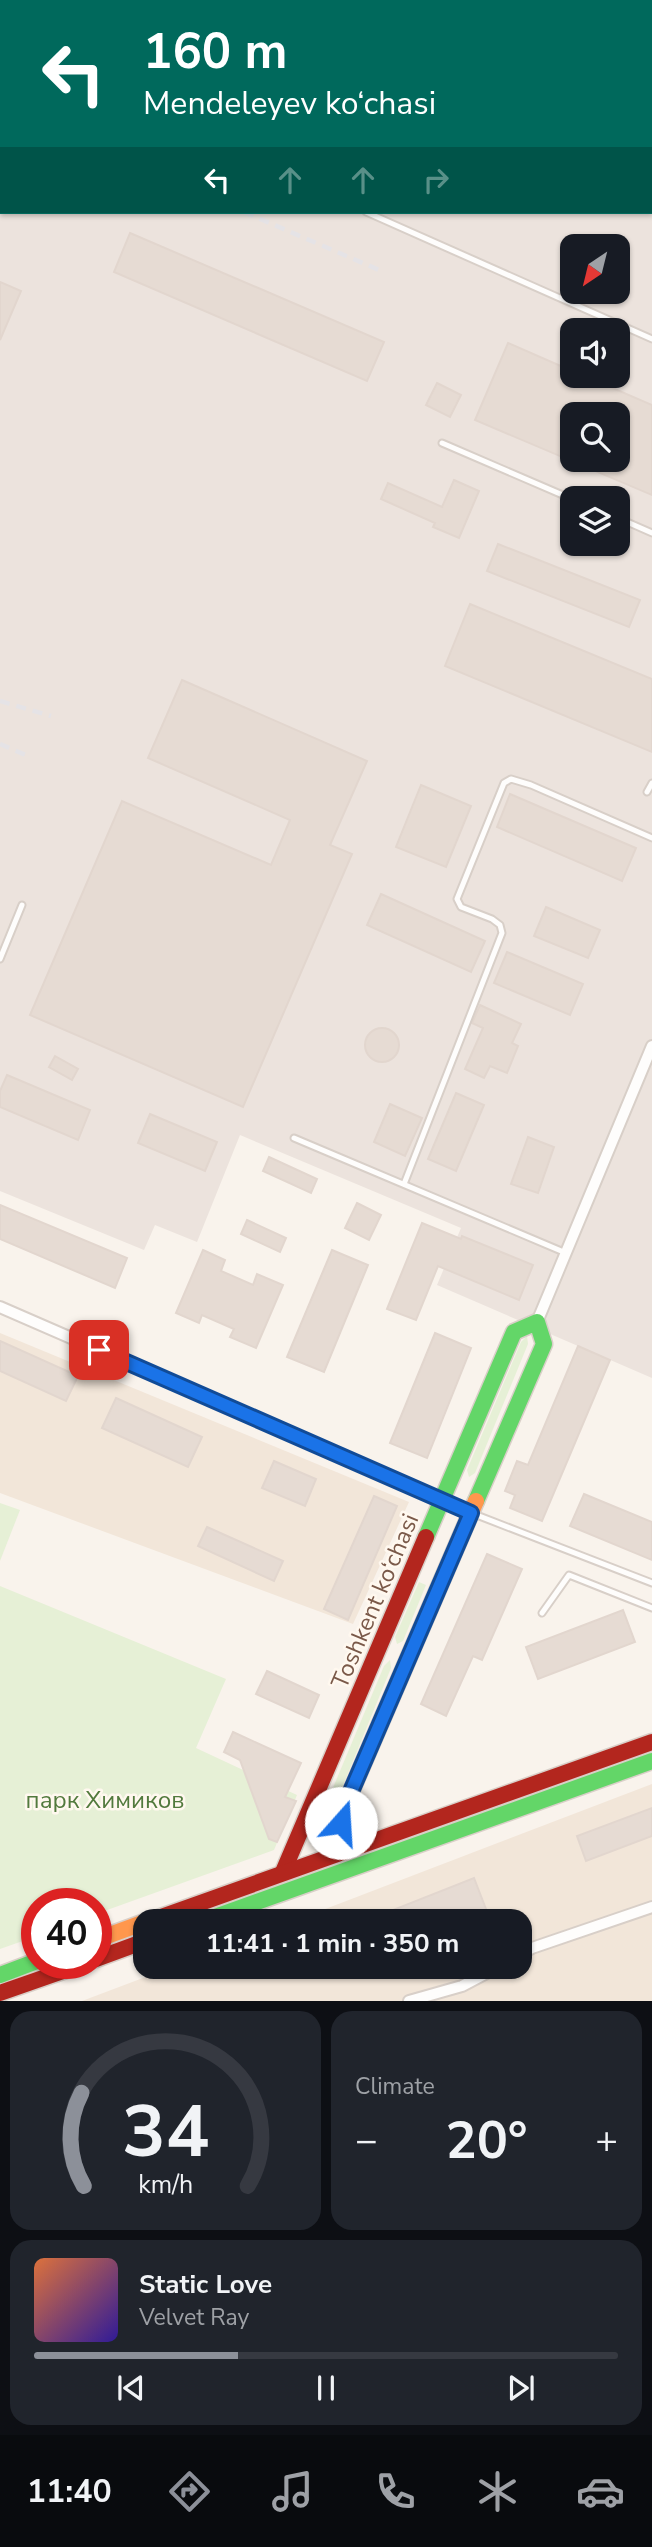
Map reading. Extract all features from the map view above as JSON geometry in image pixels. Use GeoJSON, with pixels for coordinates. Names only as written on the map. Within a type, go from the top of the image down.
{"type":"FeatureCollection","features":[{"type":"Feature","properties":{"kind":"main road","name":"Toshkent ko‘chasi"},"geometry":{"type":"LineString","coordinates":[[283,1872],[514,1332],[537,1322]]}},
{"type":"Feature","properties":{"kind":"main road"},"geometry":{"type":"LineString","coordinates":[[368,1842],[349,1836],[342,1828],[340,1817],[544,1343],[537,1322]]}},
{"type":"Feature","properties":{"kind":"main road"},"geometry":{"type":"LineString","coordinates":[[182,1909],[652,1742]]}},
{"type":"Feature","properties":{"kind":"main road"},"geometry":{"type":"LineString","coordinates":[[237,1909],[652,1761]]}},
{"type":"Feature","properties":{"kind":"main road"},"geometry":{"type":"LineString","coordinates":[[112,1934],[133,1927]]}},
{"type":"Feature","properties":{"kind":"main road"},"geometry":{"type":"LineString","coordinates":[[112,1953],[133,1945]]}},
{"type":"Feature","properties":{"kind":"main road"},"geometry":{"type":"LineString","coordinates":[[0,1975],[21,1967]]}},
{"type":"Feature","properties":{"kind":"main road"},"geometry":{"type":"LineString","coordinates":[[0,1993],[40,1979]]}},
{"type":"Feature","properties":{"kind":"street"},"geometry":{"type":"LineString","coordinates":[[537,1322],[652,1046]]}},
{"type":"Feature","properties":{"kind":"street"},"geometry":{"type":"LineString","coordinates":[[0,1307],[471,1513]]}},
{"type":"Feature","properties":{"kind":"street"},"geometry":{"type":"LineString","coordinates":[[532,1948],[652,1907]]}},
{"type":"Feature","properties":{"kind":"street"},"geometry":{"type":"LineString","coordinates":[[409,2001],[462,1986],[475,1979]]}},
{"type":"Feature","properties":{"kind":"lane"},"geometry":{"type":"LineString","coordinates":[[371,214],[652,339]]}},
{"type":"Feature","properties":{"kind":"lane"},"geometry":{"type":"LineString","coordinates":[[442,443],[560,494]]}},
{"type":"Feature","properties":{"kind":"lane"},"geometry":{"type":"LineString","coordinates":[[630,523],[652,533]]}},
{"type":"Feature","properties":{"kind":"lane"},"geometry":{"type":"LineString","coordinates":[[404,1184],[502,933],[500,925],[492,919],[461,907],[457,900],[505,783],[511,779],[531,785],[652,838]]}},
{"type":"Feature","properties":{"kind":"lane"},"geometry":{"type":"LineString","coordinates":[[647,792],[652,783]]}},
{"type":"Feature","properties":{"kind":"lane"},"geometry":{"type":"LineString","coordinates":[[0,959],[22,905]]}},
{"type":"Feature","properties":{"kind":"lane"},"geometry":{"type":"LineString","coordinates":[[294,1138],[566,1253]]}},
{"type":"Feature","properties":{"kind":"lane"},"geometry":{"type":"LineString","coordinates":[[471,1513],[652,1583]]}},
{"type":"Feature","properties":{"kind":"lane"},"geometry":{"type":"LineString","coordinates":[[542,1612],[569,1575],[652,1608]]}},
{"type":"Feature","properties":{"kind":"shaded area"},"geometry":{"type":"Polygon","coordinates":[[[0,214],[652,214],[652,1378],[437,1285],[461,1228],[240,1135],[197,1242],[155,1225],[144,1250],[0,1191],[0,214]]]}},
{"type":"Feature","properties":{"kind":"shaded area"},"geometry":{"type":"Polygon","coordinates":[[[0,1333],[409,1502],[353,1624],[0,1493],[0,1333]]]}},
{"type":"Feature","properties":{"kind":"shaded area"},"geometry":{"type":"Polygon","coordinates":[[[652,1784],[652,2001],[82,2001],[140,1979],[532,1979],[532,1909],[325,1909],[652,1784]]]}},
{"type":"Feature","properties":{"kind":"green space"},"geometry":{"type":"Polygon","coordinates":[[[527,1336],[528,1344],[475,1473],[469,1477],[467,1470],[521,1342],[527,1336]]]}},
{"type":"Feature","properties":{"kind":"green space"},"geometry":{"type":"Polygon","coordinates":[[[0,1503],[20,1510],[0,1561],[0,1503]]]}},
{"type":"Feature","properties":{"kind":"green space"},"geometry":{"type":"Polygon","coordinates":[[[419,1582],[426,1585],[403,1641],[397,1644],[395,1637],[419,1582]]]}},
{"type":"Feature","properties":{"kind":"green space","name":"парк Химиков"},"geometry":{"type":"Polygon","coordinates":[[[0,1586],[226,1679],[196,1748],[297,1795],[274,1850],[112,1908],[112,1888],[21,1888],[21,1942],[0,1949],[0,1586]]]}},
{"type":"Feature","properties":{"kind":"green space"},"geometry":{"type":"Polygon","coordinates":[[[390,1660],[391,1668],[335,1805],[323,1820],[327,1802],[384,1666],[390,1660]]]}},
{"type":"Feature","properties":{"kind":"building"},"geometry":{"type":"Polygon","coordinates":[[[130,233],[384,342],[367,381],[114,272],[130,233]]]}},
{"type":"Feature","properties":{"kind":"building"},"geometry":{"type":"Polygon","coordinates":[[[0,282],[21,291],[0,340],[0,282]]]}},
{"type":"Feature","properties":{"kind":"building"},"geometry":{"type":"Polygon","coordinates":[[[508,343],[560,366],[560,388],[613,388],[652,405],[652,495],[598,472],[630,472],[630,402],[560,402],[560,456],[475,420],[508,343]]]}},
{"type":"Feature","properties":{"kind":"building"},"geometry":{"type":"Polygon","coordinates":[[[437,383],[461,395],[450,417],[426,405],[437,383]]]}},
{"type":"Feature","properties":{"kind":"building"},"geometry":{"type":"Polygon","coordinates":[[[454,480],[479,491],[459,538],[433,527],[435,523],[381,499],[388,483],[442,507],[454,480]]]}},
{"type":"Feature","properties":{"kind":"building"},"geometry":{"type":"Polygon","coordinates":[[[498,544],[640,600],[629,627],[487,571],[498,544]]]}},
{"type":"Feature","properties":{"kind":"building"},"geometry":{"type":"Polygon","coordinates":[[[470,604],[652,679],[652,752],[445,666],[470,604]]]}},
{"type":"Feature","properties":{"kind":"building"},"geometry":{"type":"Polygon","coordinates":[[[182,680],[367,761],[330,845],[352,854],[243,1107],[30,1015],[122,801],[271,865],[290,820],[148,758],[182,680]]]}},
{"type":"Feature","properties":{"kind":"building"},"geometry":{"type":"Polygon","coordinates":[[[421,785],[471,806],[446,867],[396,847],[421,785]]]}},
{"type":"Feature","properties":{"kind":"building"},"geometry":{"type":"Polygon","coordinates":[[[510,794],[636,848],[622,881],[497,827],[510,794]]]}},
{"type":"Feature","properties":{"kind":"building"},"geometry":{"type":"Polygon","coordinates":[[[381,894],[485,941],[471,972],[367,925],[381,894]]]}},
{"type":"Feature","properties":{"kind":"building"},"geometry":{"type":"Polygon","coordinates":[[[546,907],[600,930],[588,958],[534,936],[546,907]]]}},
{"type":"Feature","properties":{"kind":"building"},"geometry":{"type":"Polygon","coordinates":[[[507,952],[583,984],[570,1015],[494,983],[507,952]]]}},
{"type":"Feature","properties":{"kind":"building"},"geometry":{"type":"Polygon","coordinates":[[[480,1005],[521,1024],[512,1043],[518,1046],[507,1073],[490,1066],[484,1078],[465,1069],[483,1028],[472,1023],[480,1005]]]}},
{"type":"Feature","properties":{"kind":"building"},"geometry":{"type":"Polygon","coordinates":[[[382,1028],[394,1033],[399,1045],[394,1057],[382,1062],[370,1057],[365,1045],[370,1033],[382,1028]]]}},
{"type":"Feature","properties":{"kind":"building"},"geometry":{"type":"Polygon","coordinates":[[[55,1056],[78,1069],[72,1080],[49,1067],[55,1056]]]}},
{"type":"Feature","properties":{"kind":"building"},"geometry":{"type":"Polygon","coordinates":[[[7,1075],[90,1110],[78,1140],[0,1107],[0,1091],[7,1075]]]}},
{"type":"Feature","properties":{"kind":"building"},"geometry":{"type":"Polygon","coordinates":[[[456,1093],[484,1105],[456,1171],[428,1159],[456,1093]]]}},
{"type":"Feature","properties":{"kind":"building"},"geometry":{"type":"Polygon","coordinates":[[[390,1104],[422,1118],[405,1156],[374,1142],[390,1104]]]}},
{"type":"Feature","properties":{"kind":"building"},"geometry":{"type":"Polygon","coordinates":[[[150,1114],[217,1142],[205,1171],[138,1143],[150,1114]]]}},
{"type":"Feature","properties":{"kind":"building"},"geometry":{"type":"Polygon","coordinates":[[[528,1137],[554,1147],[538,1193],[511,1184],[528,1137]]]}},
{"type":"Feature","properties":{"kind":"building"},"geometry":{"type":"Polygon","coordinates":[[[269,1157],[317,1179],[311,1193],[263,1171],[269,1157]]]}},
{"type":"Feature","properties":{"kind":"building"},"geometry":{"type":"Polygon","coordinates":[[[357,1203],[381,1215],[369,1240],[345,1228],[357,1203]]]}},
{"type":"Feature","properties":{"kind":"building"},"geometry":{"type":"Polygon","coordinates":[[[0,1205],[127,1258],[115,1288],[0,1239],[0,1205]]]}},
{"type":"Feature","properties":{"kind":"building"},"geometry":{"type":"Polygon","coordinates":[[[247,1220],[286,1238],[280,1252],[241,1234],[247,1220]]]}},
{"type":"Feature","properties":{"kind":"building"},"geometry":{"type":"Polygon","coordinates":[[[422,1223],[533,1265],[519,1300],[438,1266],[416,1320],[387,1309],[422,1223]]]}},
{"type":"Feature","properties":{"kind":"building"},"geometry":{"type":"Polygon","coordinates":[[[203,1250],[225,1260],[221,1271],[253,1285],[257,1274],[283,1285],[256,1348],[230,1337],[234,1329],[202,1315],[199,1323],[176,1313],[203,1250]]]}},
{"type":"Feature","properties":{"kind":"building"},"geometry":{"type":"Polygon","coordinates":[[[332,1250],[368,1265],[324,1372],[287,1357],[332,1250]]]}},
{"type":"Feature","properties":{"kind":"building"},"geometry":{"type":"Polygon","coordinates":[[[435,1333],[471,1348],[427,1458],[390,1443],[435,1333]]]}},
{"type":"Feature","properties":{"kind":"building"},"geometry":{"type":"Polygon","coordinates":[[[0,1341],[78,1376],[66,1401],[0,1371],[0,1341]]]}},
{"type":"Feature","properties":{"kind":"building"},"geometry":{"type":"Polygon","coordinates":[[[578,1346],[610,1360],[542,1521],[510,1508],[515,1495],[505,1491],[517,1461],[528,1465],[578,1346]]]}},
{"type":"Feature","properties":{"kind":"building"},"geometry":{"type":"Polygon","coordinates":[[[116,1398],[202,1437],[188,1467],[102,1428],[116,1398]]]}},
{"type":"Feature","properties":{"kind":"building"},"geometry":{"type":"Polygon","coordinates":[[[274,1461],[316,1479],[305,1506],[262,1488],[274,1461]]]}},
{"type":"Feature","properties":{"kind":"building"},"geometry":{"type":"Polygon","coordinates":[[[584,1494],[652,1522],[652,1560],[570,1526],[584,1494]]]}},
{"type":"Feature","properties":{"kind":"building"},"geometry":{"type":"Polygon","coordinates":[[[374,1496],[397,1506],[348,1620],[324,1609],[374,1496]]]}},
{"type":"Feature","properties":{"kind":"building"},"geometry":{"type":"Polygon","coordinates":[[[207,1527],[283,1561],[274,1581],[198,1546],[207,1527]]]}},
{"type":"Feature","properties":{"kind":"building"},"geometry":{"type":"Polygon","coordinates":[[[487,1554],[522,1569],[482,1660],[473,1656],[446,1716],[421,1704],[487,1554]]]}},
{"type":"Feature","properties":{"kind":"building"},"geometry":{"type":"Polygon","coordinates":[[[623,1610],[635,1642],[538,1679],[526,1647],[623,1610]]]}},
{"type":"Feature","properties":{"kind":"building"},"geometry":{"type":"Polygon","coordinates":[[[267,1671],[319,1695],[309,1718],[256,1694],[267,1671]]]}},
{"type":"Feature","properties":{"kind":"building"},"geometry":{"type":"Polygon","coordinates":[[[233,1732],[301,1763],[285,1797],[296,1801],[277,1842],[269,1839],[240,1760],[224,1752],[233,1732]]]}},
{"type":"Feature","properties":{"kind":"building"},"geometry":{"type":"Polygon","coordinates":[[[652,1808],[652,1836],[586,1861],[577,1836],[652,1808]]]}},
{"type":"Feature","properties":{"kind":"building"},"geometry":{"type":"Polygon","coordinates":[[[474,1878],[486,1909],[396,1909],[474,1878]]]}},
{"type":"Feature","properties":{"kind":"railway"},"geometry":{"type":"LineString","coordinates":[[249,214],[379,270]]}},
{"type":"Feature","properties":{"kind":"railway"},"geometry":{"type":"LineString","coordinates":[[0,701],[51,716]]}},
{"type":"Feature","properties":{"kind":"railway"},"geometry":{"type":"LineString","coordinates":[[0,744],[28,756]]}},
{"type":"Feature","properties":{"kind":"traffic: fast"},"geometry":{"type":"LineString","coordinates":[[426,1537],[514,1332],[537,1322],[544,1344],[476,1501]]}},
{"type":"Feature","properties":{"kind":"traffic: fast"},"geometry":{"type":"LineString","coordinates":[[237,1909],[652,1761]]}},
{"type":"Feature","properties":{"kind":"traffic: fast"},"geometry":{"type":"LineString","coordinates":[[0,1975],[21,1967]]}},
{"type":"Feature","properties":{"kind":"traffic: slow"},"geometry":{"type":"LineString","coordinates":[[368,1842],[349,1835],[340,1817],[476,1501]]}},
{"type":"Feature","properties":{"kind":"traffic: slow"},"geometry":{"type":"LineString","coordinates":[[112,1934],[133,1926]]}},
{"type":"Feature","properties":{"kind":"traffic: jam"},"geometry":{"type":"LineString","coordinates":[[283,1872],[426,1537]]}},
{"type":"Feature","properties":{"kind":"traffic: jam"},"geometry":{"type":"LineString","coordinates":[[183,1909],[652,1742]]}},
{"type":"Feature","properties":{"kind":"traffic: jam"},"geometry":{"type":"LineString","coordinates":[[112,1953],[133,1945]]}},
{"type":"Feature","properties":{"kind":"traffic: jam"},"geometry":{"type":"LineString","coordinates":[[0,1993],[40,1979]]}},
{"type":"Feature","properties":{"kind":"route"},"geometry":{"type":"LineString","coordinates":[[99,1350],[471,1513],[340,1817],[341,1823]]}}]}
